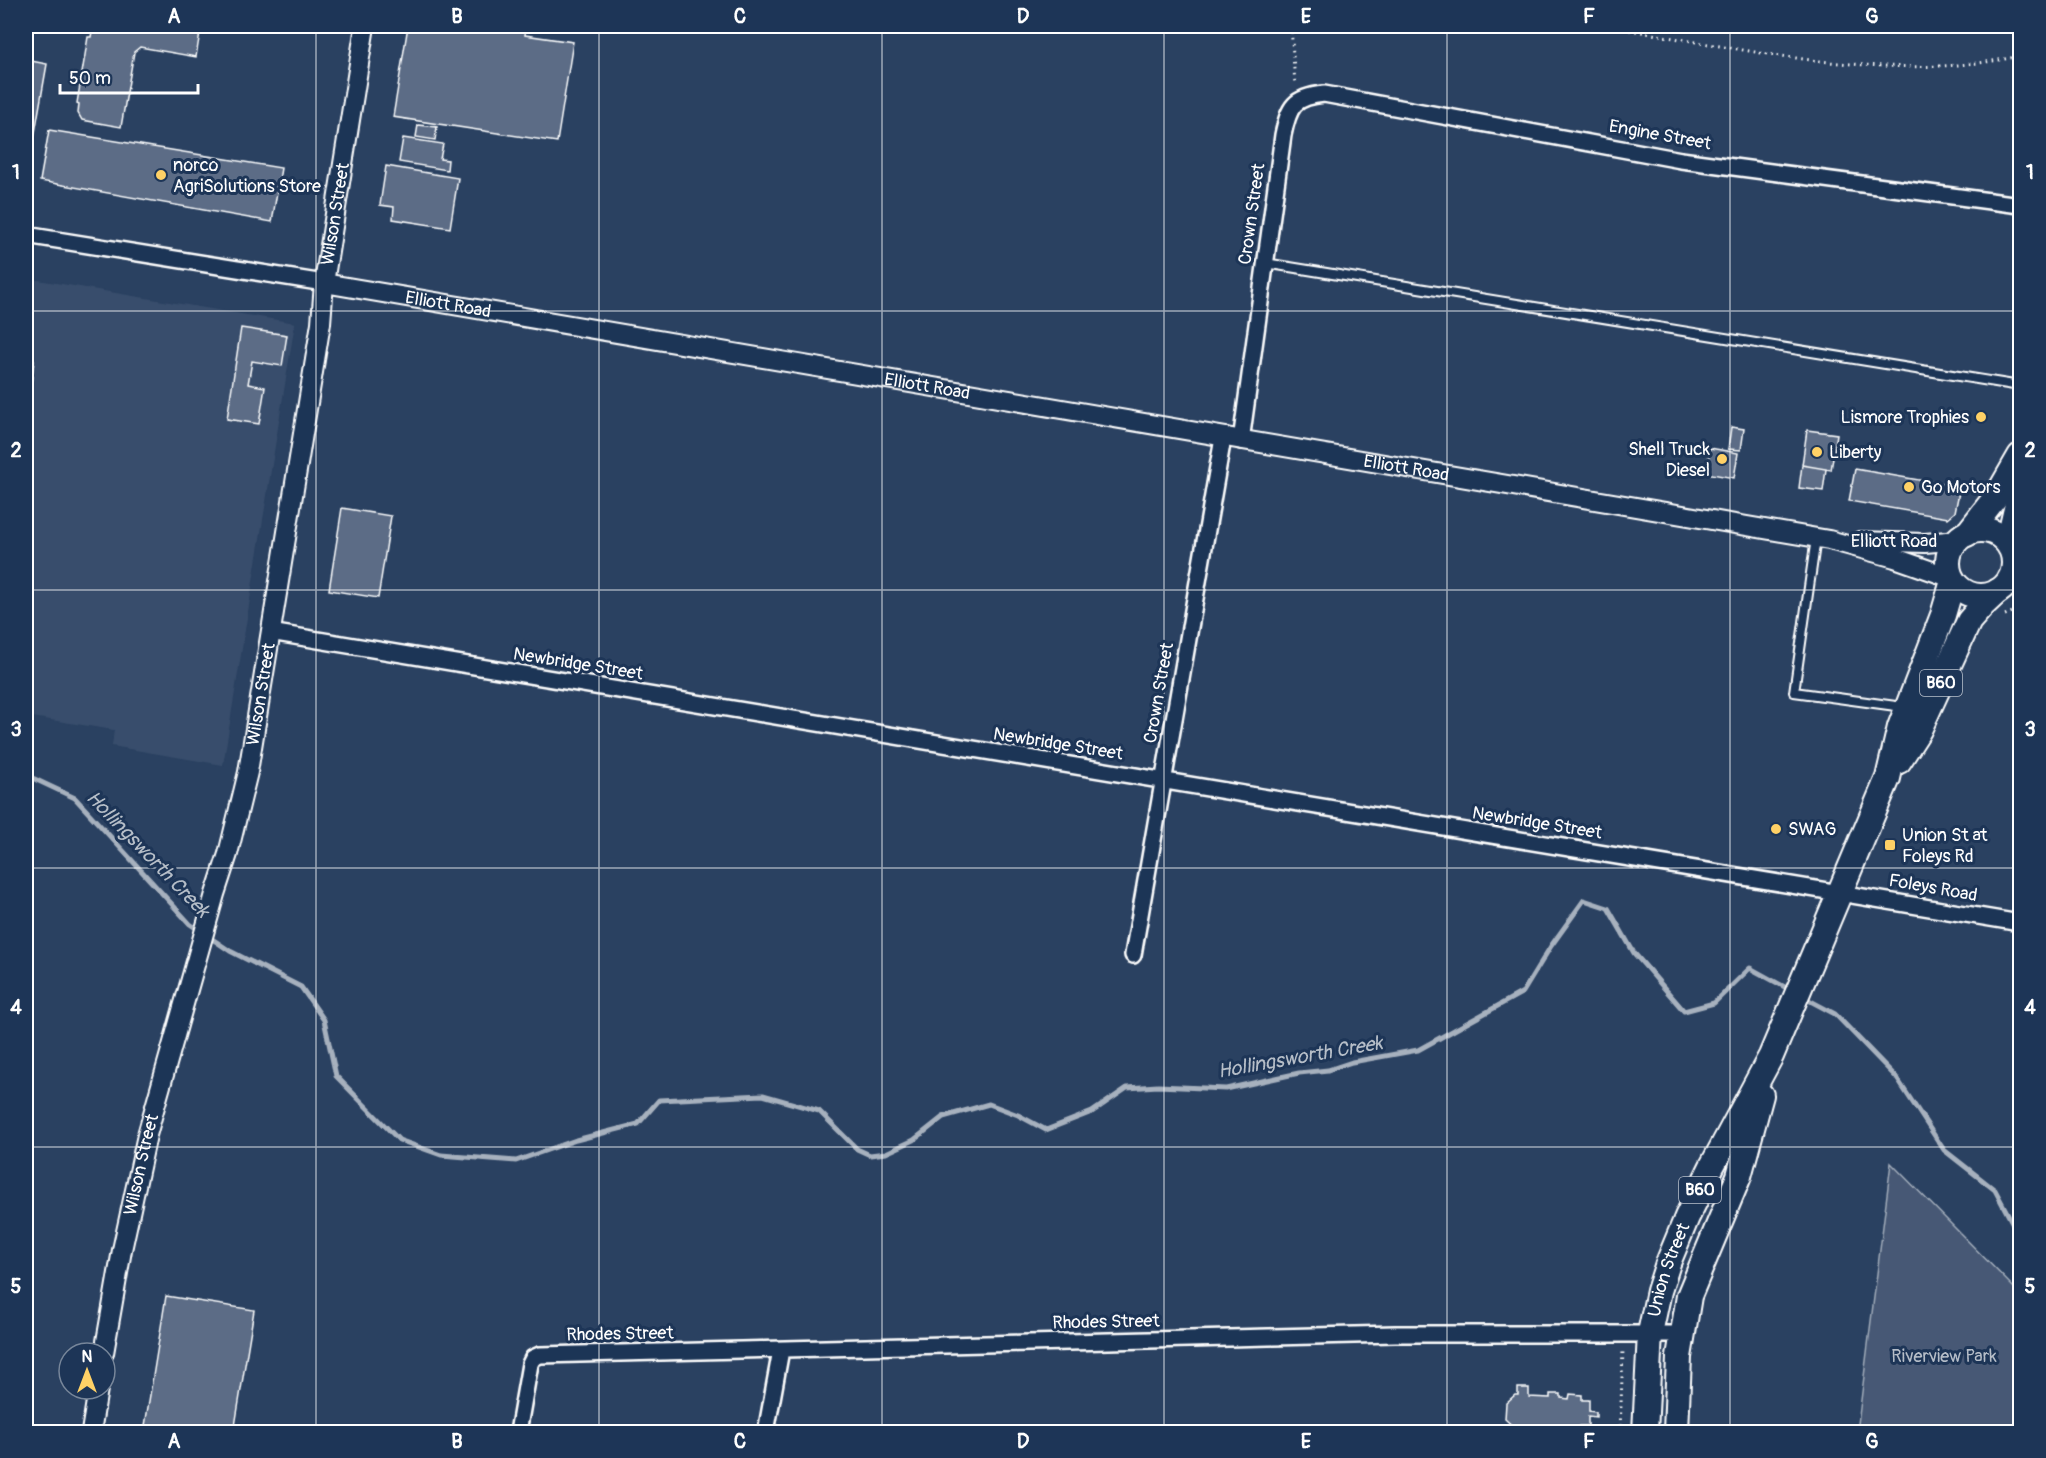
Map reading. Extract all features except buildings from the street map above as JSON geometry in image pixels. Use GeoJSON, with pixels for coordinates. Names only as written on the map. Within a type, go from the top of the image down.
{"type":"FeatureCollection","features":[{"type":"Feature","properties":{"kind":"main road"},"geometry":{"type":"LineString","coordinates":[[1963,537],[1998,494],[2020,456]]}},
{"type":"Feature","properties":{"kind":"main road"},"geometry":{"type":"LineString","coordinates":[[1963,537],[1974,531],[1989,531],[2012,545],[2020,492]]}},
{"type":"Feature","properties":{"kind":"main road","name":"B60"},"geometry":{"type":"LineString","coordinates":[[1953,580],[1949,572],[1949,558],[1954,545],[1963,537]]}},
{"type":"Feature","properties":{"kind":"main road","name":"B60"},"geometry":{"type":"LineString","coordinates":[[2007,589],[2014,567],[2012,545]]}},
{"type":"Feature","properties":{"kind":"main road"},"geometry":{"type":"LineString","coordinates":[[1953,580],[1966,592],[1974,595],[1982,596],[2007,589]]}},
{"type":"Feature","properties":{"kind":"main road","name":"Union Street"},"geometry":{"type":"LineString","coordinates":[[1888,778],[1900,727],[1943,615],[1953,580]]}},
{"type":"Feature","properties":{"kind":"main road","name":"Union Street"},"geometry":{"type":"LineString","coordinates":[[1645,1432],[1650,1333],[1659,1292],[1687,1217],[1771,1056],[1888,778],[1918,730],[1969,621],[1983,605],[2007,589]]}},
{"type":"Feature","properties":{"kind":"main road","name":"Union Street"},"geometry":{"type":"LineString","coordinates":[[1676,1432],[1681,1334],[1689,1296],[1739,1176],[1771,1056]]}},
{"type":"Feature","properties":{"kind":"street","name":"Wilson Street"},"geometry":{"type":"LineString","coordinates":[[106,1341],[134,1190],[147,1136],[228,854],[248,772],[321,323],[324,283],[365,26]]}},
{"type":"Feature","properties":{"kind":"street","name":"Engine Street"},"geometry":{"type":"LineString","coordinates":[[1296,102],[1324,94],[1681,160],[2020,205]]}},
{"type":"Feature","properties":{"kind":"street","name":"Crown Street"},"geometry":{"type":"LineString","coordinates":[[1133,955],[1164,781],[1265,262],[1282,135],[1287,114],[1296,102]]}},
{"type":"Feature","properties":{"kind":"street","name":"Elliott Road"},"geometry":{"type":"LineString","coordinates":[[26,235],[324,283],[1232,440],[1822,539],[1895,558],[1953,580]]}},
{"type":"Feature","properties":{"kind":"street","name":"Elliott Road"},"geometry":{"type":"LineString","coordinates":[[1822,539],[1905,543],[1963,537]]}},
{"type":"Feature","properties":{"kind":"street","name":"Newbridge Street"},"geometry":{"type":"LineString","coordinates":[[270,632],[1839,892]]}},
{"type":"Feature","properties":{"kind":"street","name":"Foleys Road"},"geometry":{"type":"LineString","coordinates":[[1839,892],[2020,923]]}},
{"type":"Feature","properties":{"kind":"street","name":"Rhodes Street"},"geometry":{"type":"LineString","coordinates":[[518,1432],[527,1377],[533,1358],[540,1355],[1395,1334],[1681,1334]]}},
{"type":"Feature","properties":{"kind":"street"},"geometry":{"type":"LineString","coordinates":[[766,1432],[781,1350]]}},
{"type":"Feature","properties":{"kind":"street"},"geometry":{"type":"LineString","coordinates":[[91,1432],[96,1401]]}},
{"type":"Feature","properties":{"kind":"lane"},"geometry":{"type":"LineString","coordinates":[[1265,262],[2020,386]]}},
{"type":"Feature","properties":{"kind":"lane"},"geometry":{"type":"LineString","coordinates":[[1822,539],[1794,692],[1908,708]]}},
{"type":"Feature","properties":{"kind":"path"},"geometry":{"type":"LineString","coordinates":[[1291,26],[1296,102]]}},
{"type":"Feature","properties":{"kind":"path"},"geometry":{"type":"LineString","coordinates":[[1606,26],[1817,60],[1864,65],[1966,64],[2020,56]]}},
{"type":"Feature","properties":{"kind":"path"},"geometry":{"type":"LineString","coordinates":[[1620,1432],[1623,1350]]}},
{"type":"Feature","properties":{"kind":"shaded area"},"geometry":{"type":"Polygon","coordinates":[[[26,278],[295,323],[223,765],[112,746],[114,730],[26,716],[26,278]]]}},
{"type":"Feature","properties":{"kind":"green space","name":"Riverview Park"},"geometry":{"type":"Polygon","coordinates":[[[1891,1163],[2020,1294],[2020,1432],[1857,1432],[1891,1163]]]}},
{"type":"Feature","properties":{"kind":"waterway","name":"Hollingsworth Creek"},"geometry":{"type":"LineString","coordinates":[[26,775],[75,798],[190,924],[230,951],[301,987],[324,1020],[336,1076],[399,1140],[441,1155],[516,1161],[576,1140],[638,1124],[659,1100],[763,1095],[819,1111],[857,1149],[870,1155],[886,1153],[914,1140],[943,1117],[989,1104],[1018,1115],[1046,1130],[1092,1112],[1127,1088],[1158,1086],[1226,1089],[1418,1050],[1523,992],[1551,946],[1584,900],[1608,908],[1634,953],[1684,1011],[1714,1003],[1750,968],[1792,991]]}},
{"type":"Feature","properties":{"kind":"waterway","name":"Hollingsworth Creek"},"geometry":{"type":"LineString","coordinates":[[1803,997],[1835,1014],[1896,1077],[1944,1150],[1995,1190],[2020,1237]]}},
{"type":"Feature","properties":{"kind":"place","name":"norco AgriSolutions Store"},"geometry":{"type":"Point","coordinates":[161,175]}},
{"type":"Feature","properties":{"kind":"place","name":"Lismore Trophies"},"geometry":{"type":"Point","coordinates":[1981,417]}},
{"type":"Feature","properties":{"kind":"place","name":"Liberty"},"geometry":{"type":"Point","coordinates":[1817,452]}},
{"type":"Feature","properties":{"kind":"place","name":"Shell Truck Diesel"},"geometry":{"type":"Point","coordinates":[1722,459]}},
{"type":"Feature","properties":{"kind":"place","name":"Go Motors"},"geometry":{"type":"Point","coordinates":[1909,487]}},
{"type":"Feature","properties":{"kind":"place","name":"SWAG"},"geometry":{"type":"Point","coordinates":[1776,829]}},
{"type":"Feature","properties":{"kind":"place","name":"Union St at Foleys Rd"},"geometry":{"type":"Point","coordinates":[1890,845]}}]}
